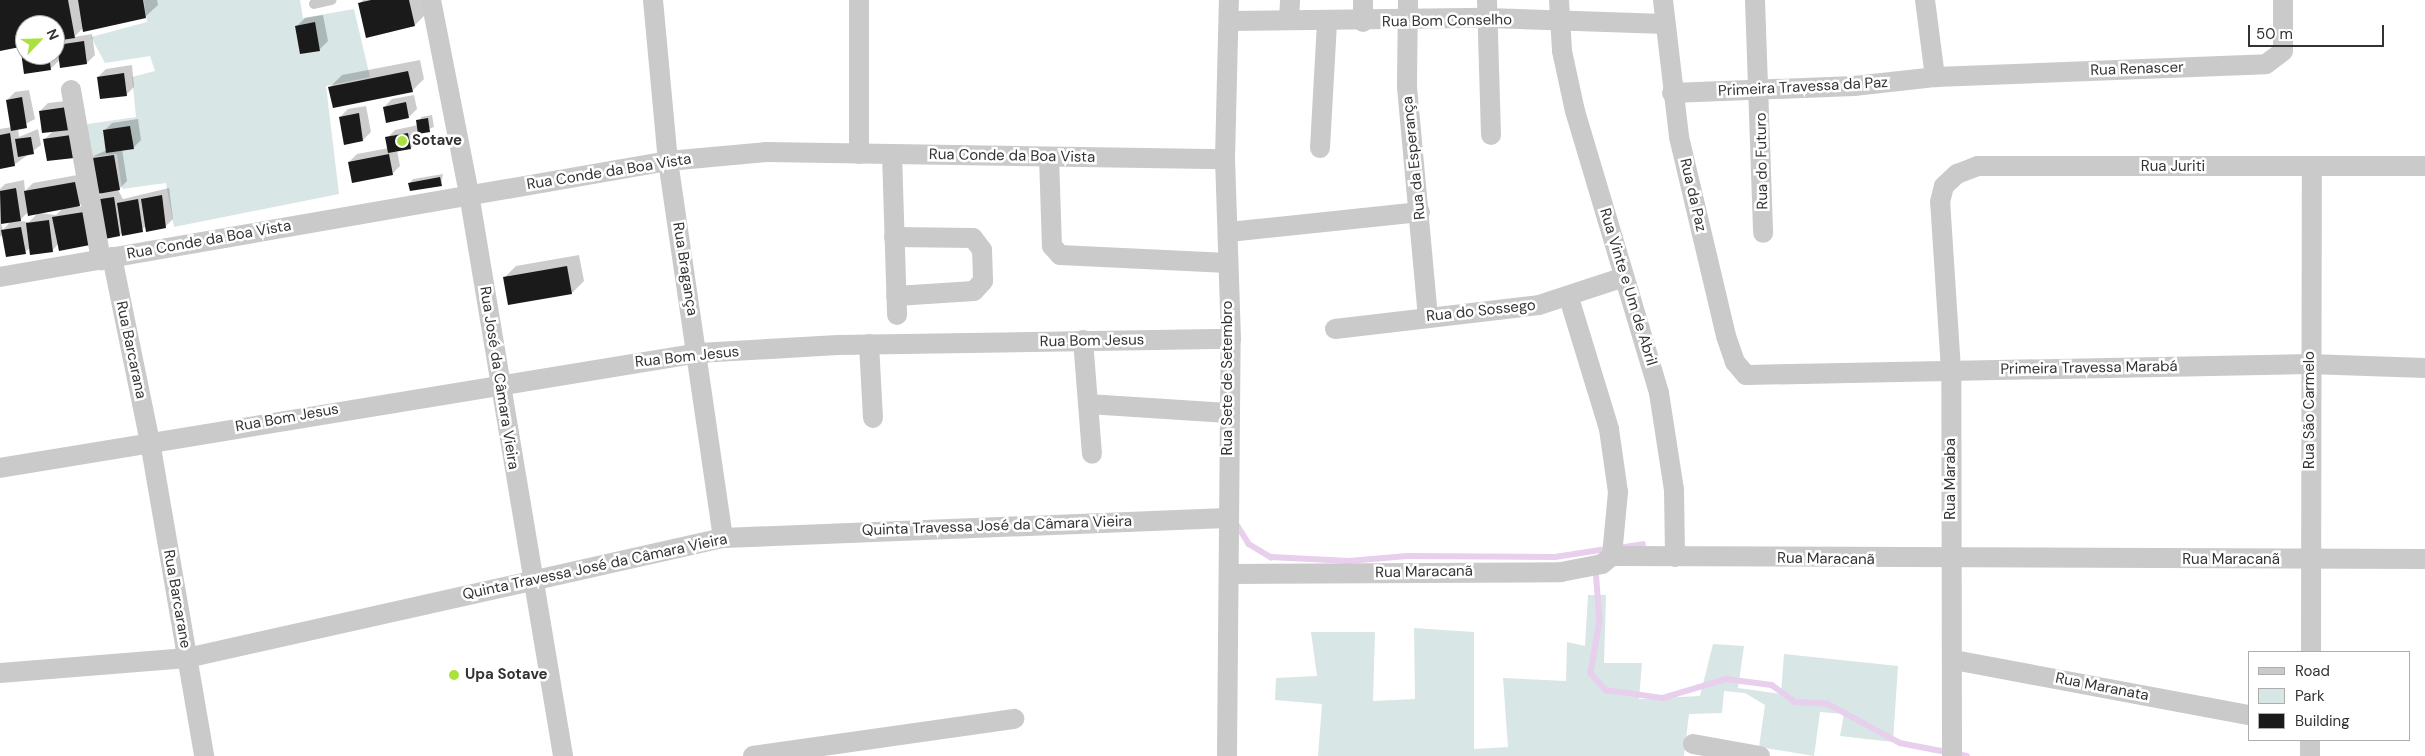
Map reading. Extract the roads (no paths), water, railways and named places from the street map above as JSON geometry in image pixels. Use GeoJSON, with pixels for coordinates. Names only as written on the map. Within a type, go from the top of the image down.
{"type":"FeatureCollection","features":[{"type":"Feature","properties":{"kind":"street","name":"Rua José da Câmara Vieira"},"geometry":{"type":"LineString","coordinates":[[431,0],[469,194],[563,756]]}},
{"type":"Feature","properties":{"kind":"street","name":"Rua Bragança"},"geometry":{"type":"LineString","coordinates":[[653,0],[668,161],[699,353],[723,538]]}},
{"type":"Feature","properties":{"kind":"street"},"geometry":{"type":"LineString","coordinates":[[859,0],[859,154]]}},
{"type":"Feature","properties":{"kind":"street","name":"Rua Sete de Setembro"},"geometry":{"type":"LineString","coordinates":[[1227,756],[1230,574],[1228,413],[1231,339],[1228,263],[1229,232],[1225,160],[1230,21],[1229,0]]}},
{"type":"Feature","properties":{"kind":"street"},"geometry":{"type":"LineString","coordinates":[[1289,20],[1290,0]]}},
{"type":"Feature","properties":{"kind":"street"},"geometry":{"type":"LineString","coordinates":[[1363,0],[1363,22]]}},
{"type":"Feature","properties":{"kind":"street","name":"Rua da Esperança"},"geometry":{"type":"LineString","coordinates":[[1408,0],[1407,87],[1420,212],[1428,317]]}},
{"type":"Feature","properties":{"kind":"street"},"geometry":{"type":"LineString","coordinates":[[1558,20],[1559,0]]}},
{"type":"Feature","properties":{"kind":"street","name":"Rua da Paz"},"geometry":{"type":"LineString","coordinates":[[1662,0],[1672,94],[1726,336],[1740,371],[1754,377]]}},
{"type":"Feature","properties":{"kind":"street","name":"Rua do Futuro"},"geometry":{"type":"LineString","coordinates":[[1755,0],[1761,91],[1763,233]]}},
{"type":"Feature","properties":{"kind":"street"},"geometry":{"type":"LineString","coordinates":[[1926,0],[1934,77]]}},
{"type":"Feature","properties":{"kind":"street","name":"Rua Renascer"},"geometry":{"type":"LineString","coordinates":[[1934,77],[2266,64],[2283,51],[2283,0]]}},
{"type":"Feature","properties":{"kind":"street"},"geometry":{"type":"LineString","coordinates":[[1487,9],[1491,135]]}},
{"type":"Feature","properties":{"kind":"street","name":"Rua Bom Conselho"},"geometry":{"type":"LineString","coordinates":[[1230,21],[1409,22],[1487,9],[1558,20],[1664,24]]}},
{"type":"Feature","properties":{"kind":"street","name":"Rua Vinte e Um de Abril"},"geometry":{"type":"LineString","coordinates":[[1558,20],[1575,112],[1659,393],[1674,490],[1676,558]]}},
{"type":"Feature","properties":{"kind":"street"},"geometry":{"type":"LineString","coordinates":[[1320,148],[1327,22]]}},
{"type":"Feature","properties":{"kind":"street","name":"Primeira Travessa da Paz"},"geometry":{"type":"LineString","coordinates":[[1672,94],[1761,91],[1934,77]]}},
{"type":"Feature","properties":{"kind":"street","name":"Rua Barcarana"},"geometry":{"type":"LineString","coordinates":[[71,90],[107,259],[150,442]]}},
{"type":"Feature","properties":{"kind":"street","name":"Rua Conde da Boa Vista"},"geometry":{"type":"LineString","coordinates":[[0,277],[469,194],[668,161],[766,152],[1225,160]]}},
{"type":"Feature","properties":{"kind":"street"},"geometry":{"type":"LineString","coordinates":[[892,154],[897,315]]}},
{"type":"Feature","properties":{"kind":"street"},"geometry":{"type":"LineString","coordinates":[[1049,157],[1052,246],[1060,255],[1228,263]]}},
{"type":"Feature","properties":{"kind":"street","name":"Rua Juriti"},"geometry":{"type":"LineString","coordinates":[[1940,202],[1944,186],[1957,174],[1978,166],[2312,168],[2425,166]]}},
{"type":"Feature","properties":{"kind":"street","name":"Rua São Carmelo"},"geometry":{"type":"LineString","coordinates":[[2311,651],[2309,364],[2312,168]]}},
{"type":"Feature","properties":{"kind":"street","name":"Rua Maraba"},"geometry":{"type":"LineString","coordinates":[[1940,202],[1951,370],[1951,561],[1954,660],[1952,756]]}},
{"type":"Feature","properties":{"kind":"street"},"geometry":{"type":"LineString","coordinates":[[1229,232],[1420,212]]}},
{"type":"Feature","properties":{"kind":"street"},"geometry":{"type":"LineString","coordinates":[[894,237],[977,241],[982,250],[983,281],[974,291],[896,296]]}},
{"type":"Feature","properties":{"kind":"street","name":"Rua do Sossego"},"geometry":{"type":"LineString","coordinates":[[1335,329],[1428,317],[1508,310],[1569,298],[1624,277]]}},
{"type":"Feature","properties":{"kind":"street"},"geometry":{"type":"LineString","coordinates":[[1569,298],[1609,429],[1618,492],[1612,556]]}},
{"type":"Feature","properties":{"kind":"street","name":"Rua Bom Jesus"},"geometry":{"type":"LineString","coordinates":[[0,468],[499,382],[699,353],[869,344],[1231,339]]}},
{"type":"Feature","properties":{"kind":"street"},"geometry":{"type":"LineString","coordinates":[[1083,340],[1092,454]]}},
{"type":"Feature","properties":{"kind":"street"},"geometry":{"type":"LineString","coordinates":[[869,344],[873,418]]}},
{"type":"Feature","properties":{"kind":"street","name":"Primeira Travessa Marabá"},"geometry":{"type":"LineString","coordinates":[[1754,377],[1951,370],[2309,364],[2425,368]]}},
{"type":"Feature","properties":{"kind":"street"},"geometry":{"type":"LineString","coordinates":[[1088,404],[1228,413]]}},
{"type":"Feature","properties":{"kind":"street","name":"Rua Barcarane"},"geometry":{"type":"LineString","coordinates":[[150,442],[204,756]]}},
{"type":"Feature","properties":{"kind":"street","name":"Quinta Travessa José da Câmara Vieira"},"geometry":{"type":"LineString","coordinates":[[0,672],[187,658],[533,579],[723,538],[1228,518]]}},
{"type":"Feature","properties":{"kind":"street","name":"Rua Maracanã"},"geometry":{"type":"LineString","coordinates":[[1230,574],[1561,572],[1602,564],[1612,556],[1951,561],[2425,559]]}},
{"type":"Feature","properties":{"kind":"street","name":"Rua Maranata"},"geometry":{"type":"LineString","coordinates":[[1954,660],[2248,715]]}},
{"type":"Feature","properties":{"kind":"street"},"geometry":{"type":"LineString","coordinates":[[753,756],[1014,719]]}},
{"type":"Feature","properties":{"kind":"street"},"geometry":{"type":"LineString","coordinates":[[2310,741],[2310,756]]}},
{"type":"Feature","properties":{"kind":"street"},"geometry":{"type":"LineString","coordinates":[[1693,744],[1760,756]]}},
{"type":"Feature","properties":{"kind":"lane"},"geometry":{"type":"LineString","coordinates":[[314,4],[332,0]]}},
{"type":"Feature","properties":{"kind":"waterway"},"geometry":{"type":"LineString","coordinates":[[1236,523],[1249,544],[1271,557],[1349,561],[1407,556],[1555,557],[1601,550]]}},
{"type":"Feature","properties":{"kind":"waterway"},"geometry":{"type":"LineString","coordinates":[[1625,547],[1643,544]]}},
{"type":"Feature","properties":{"kind":"waterway"},"geometry":{"type":"LineString","coordinates":[[1596,569],[1600,621],[1591,673],[1606,690],[1663,698],[1726,679],[1772,685],[1795,702],[1828,704],[1900,743],[1967,756]]}},
{"type":"Feature","properties":{"kind":"place","name":"Sotave"},"geometry":{"type":"Point","coordinates":[402,141]}},
{"type":"Feature","properties":{"kind":"place","name":"Upa Sotave"},"geometry":{"type":"Point","coordinates":[454,675]}}]}
